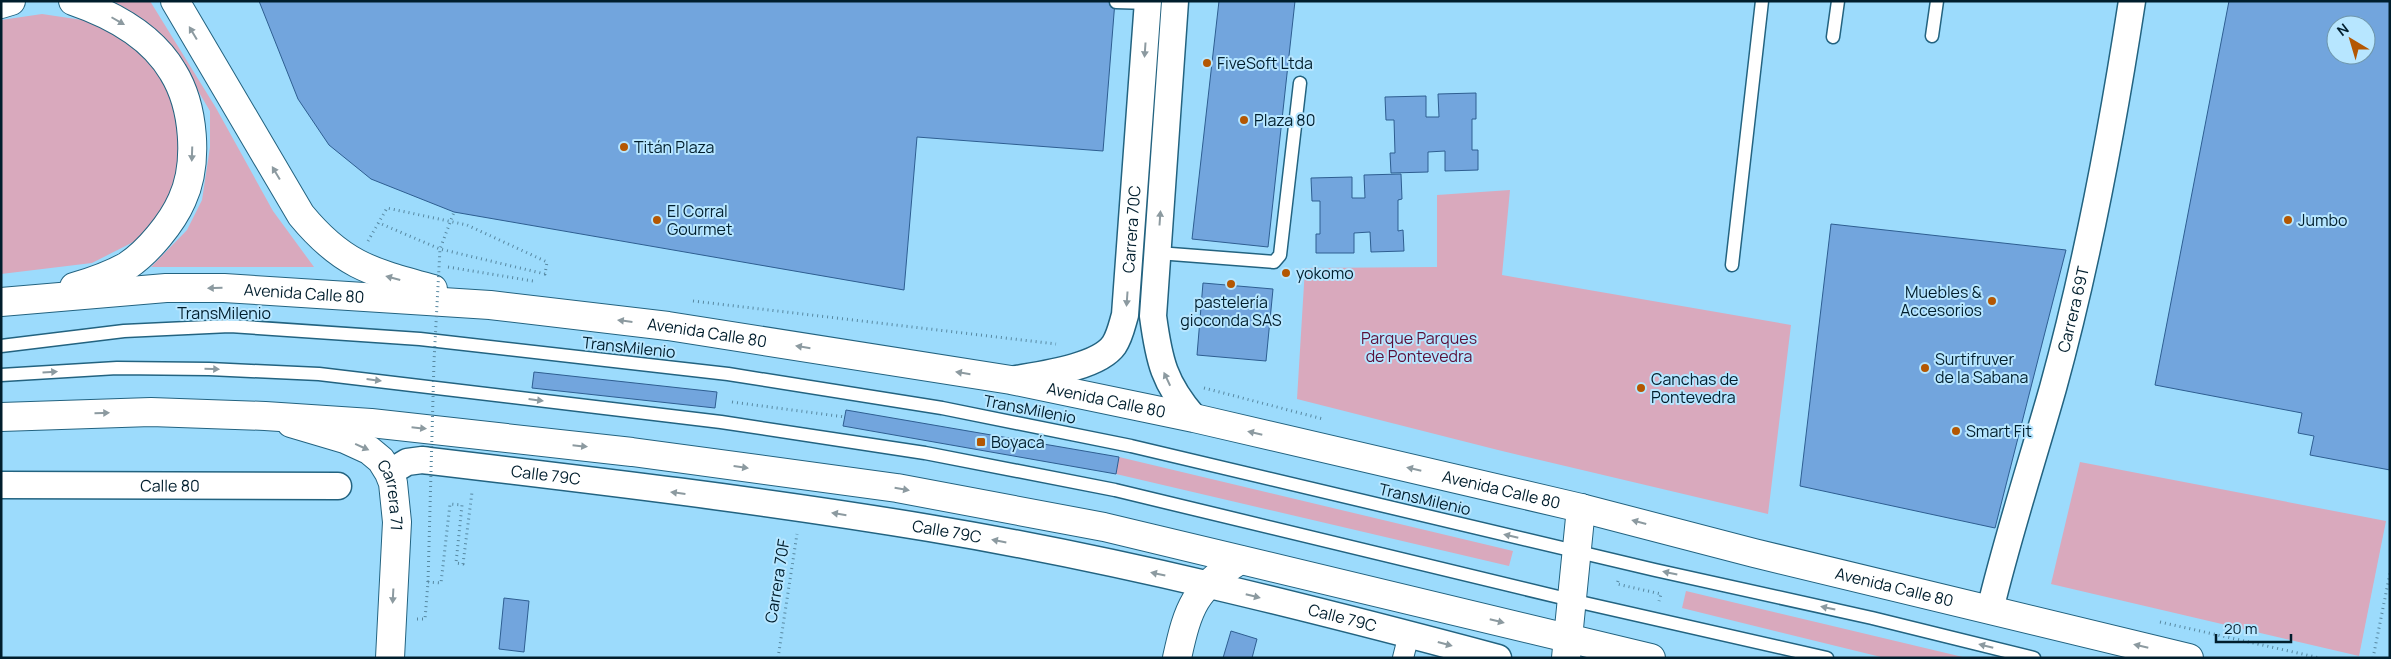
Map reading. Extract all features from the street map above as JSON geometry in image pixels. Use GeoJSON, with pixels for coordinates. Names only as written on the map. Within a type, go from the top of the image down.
{"type":"FeatureCollection","features":[{"type":"Feature","properties":{"kind":"main road"},"geometry":{"type":"LineString","coordinates":[[1,4],[11,1]]}},
{"type":"Feature","properties":{"kind":"main road"},"geometry":{"type":"LineString","coordinates":[[37,299],[86,284],[126,266],[156,241],[182,200],[193,157],[189,109],[173,71],[149,43],[119,20],[73,1]]}},
{"type":"Feature","properties":{"kind":"main road"},"geometry":{"type":"LineString","coordinates":[[174,1],[301,215],[318,236],[342,256],[383,275],[490,305]]}},
{"type":"Feature","properties":{"kind":"main road","name":"Avenida Calle 80"},"geometry":{"type":"LineString","coordinates":[[1,302],[166,288],[224,288],[490,305],[668,326],[1011,380],[1194,418],[1581,508],[1754,553],[2189,658]]}},
{"type":"Feature","properties":{"kind":"main road"},"geometry":{"type":"LineString","coordinates":[[1,418],[151,412],[265,416],[371,423],[632,452],[897,488],[1104,527],[1240,560],[1567,648],[1651,658]]}},
{"type":"Feature","properties":{"kind":"main road","name":"Carrera 71"},"geometry":{"type":"LineString","coordinates":[[265,416],[345,439],[369,450],[381,460],[389,473],[393,483],[397,522],[390,658]]}},
{"type":"Feature","properties":{"kind":"main road"},"geometry":{"type":"LineString","coordinates":[[1567,648],[1581,508]]}},
{"type":"Feature","properties":{"kind":"main road"},"geometry":{"type":"LineString","coordinates":[[1176,658],[1184,621],[1206,584],[1240,560]]}},
{"type":"Feature","properties":{"kind":"street","name":"Carrera 70C"},"geometry":{"type":"LineString","coordinates":[[1175,1],[1153,316],[1157,352],[1165,375],[1177,398],[1194,418]]}},
{"type":"Feature","properties":{"kind":"street","name":"Carrera 69T"},"geometry":{"type":"LineString","coordinates":[[1990,610],[2038,433],[2053,388],[2094,216],[2132,1]]}},
{"type":"Feature","properties":{"kind":"street","name":"Carrera 70C"},"geometry":{"type":"LineString","coordinates":[[1011,380],[1073,368],[1101,355],[1114,345],[1120,332],[1125,315],[1148,2]]}},
{"type":"Feature","properties":{"kind":"street","name":"Calle 79C"},"geometry":{"type":"LineString","coordinates":[[389,473],[414,460],[474,466],[801,508],[949,532],[1206,584],[1406,646],[1498,658]]}},
{"type":"Feature","properties":{"kind":"street","name":"Calle 80"},"geometry":{"type":"LineString","coordinates":[[1,485],[338,486]]}},
{"type":"Feature","properties":{"kind":"lane"},"geometry":{"type":"LineString","coordinates":[[1732,266],[1762,1]]}},
{"type":"Feature","properties":{"kind":"lane"},"geometry":{"type":"LineString","coordinates":[[1833,37],[1838,1]]}},
{"type":"Feature","properties":{"kind":"lane"},"geometry":{"type":"LineString","coordinates":[[1932,36],[1937,1]]}},
{"type":"Feature","properties":{"kind":"lane"},"geometry":{"type":"LineString","coordinates":[[1116,2],[1148,2]]}},
{"type":"Feature","properties":{"kind":"lane"},"geometry":{"type":"LineString","coordinates":[[1158,253],[1274,262],[1278,259],[1300,82]]}},
{"type":"Feature","properties":{"kind":"lane","name":"TransMilenio"},"geometry":{"type":"LineString","coordinates":[[1,346],[124,331],[230,326],[420,339],[728,374],[942,408],[1131,446],[1576,551],[1872,618],[2034,658]]}},
{"type":"Feature","properties":{"kind":"lane"},"geometry":{"type":"LineString","coordinates":[[1,375],[117,368],[209,369],[319,374],[721,422],[925,453],[1115,490],[1571,600],[1827,658]]}},
{"type":"Feature","properties":{"kind":"path"},"geometry":{"type":"LineString","coordinates":[[356,263],[387,208],[467,224],[547,262],[546,274],[440,249],[379,223]]}},
{"type":"Feature","properties":{"kind":"path"},"geometry":{"type":"LineString","coordinates":[[425,619],[440,249],[454,212]]}},
{"type":"Feature","properties":{"kind":"path"},"geometry":{"type":"LineString","coordinates":[[726,401],[844,417]]}},
{"type":"Feature","properties":{"kind":"path"},"geometry":{"type":"LineString","coordinates":[[428,582],[441,583],[450,504],[462,505],[456,563],[463,564],[474,466]]}},
{"type":"Feature","properties":{"kind":"path","name":"Carrera 70F"},"geometry":{"type":"LineString","coordinates":[[778,658],[801,508]]}},
{"type":"Feature","properties":{"kind":"path"},"geometry":{"type":"LineString","coordinates":[[2373,658],[2388,597],[2390,573]]}},
{"type":"Feature","properties":{"kind":"path"},"geometry":{"type":"LineString","coordinates":[[1617,584],[1661,594],[1659,602]]}},
{"type":"Feature","properties":{"kind":"green space"},"geometry":{"type":"Polygon","coordinates":[[[106,1],[150,1],[216,108],[273,211],[314,267],[151,267],[187,230],[202,200],[210,147],[210,111],[185,69],[150,25],[106,1]]]}},
{"type":"Feature","properties":{"kind":"green space"},"geometry":{"type":"Polygon","coordinates":[[[42,14],[96,22],[133,42],[161,76],[180,123],[183,164],[172,196],[147,235],[92,263],[1,274],[1,20],[42,14]]]}},
{"type":"Feature","properties":{"kind":"green space","name":"Parque Parques de Pontevedra"},"geometry":{"type":"Polygon","coordinates":[[[1510,190],[1502,275],[1791,325],[1768,514],[1498,450],[1297,399],[1305,268],[1437,267],[1437,195],[1510,190]]]}},
{"type":"Feature","properties":{"kind":"green space"},"geometry":{"type":"Polygon","coordinates":[[[1119,457],[1513,551],[1509,566],[1116,474],[1119,457]]]}},
{"type":"Feature","properties":{"kind":"green space"},"geometry":{"type":"Polygon","coordinates":[[[2080,462],[2386,521],[2359,656],[2051,584],[2080,462]]]}},
{"type":"Feature","properties":{"kind":"green space"},"geometry":{"type":"Polygon","coordinates":[[[1686,591],[1967,658],[1885,658],[1682,608],[1686,591]]]}},
{"type":"Feature","properties":{"kind":"building","name":"Titán Plaza"},"geometry":{"type":"Polygon","coordinates":[[[259,1],[1115,1],[1103,151],[917,137],[904,290],[454,212],[371,179],[329,145],[298,99],[259,1]]]}},
{"type":"Feature","properties":{"kind":"building","name":"Plaza 80"},"geometry":{"type":"Polygon","coordinates":[[[1219,1],[1295,1],[1268,247],[1192,239],[1219,1]]]}},
{"type":"Feature","properties":{"kind":"building","name":"Jumbo"},"geometry":{"type":"Polygon","coordinates":[[[2229,1],[2390,1],[2390,470],[2310,455],[2314,436],[2298,433],[2302,413],[2155,385],[2229,1]]]}},
{"type":"Feature","properties":{"kind":"building"},"geometry":{"type":"Polygon","coordinates":[[[1476,93],[1476,119],[1472,119],[1472,150],[1478,150],[1478,170],[1445,171],[1445,151],[1428,152],[1428,172],[1391,173],[1390,153],[1395,153],[1394,120],[1386,120],[1385,97],[1426,96],[1426,117],[1439,117],[1438,94],[1476,93]]]}},
{"type":"Feature","properties":{"kind":"building"},"geometry":{"type":"Polygon","coordinates":[[[1401,174],[1402,199],[1398,200],[1398,231],[1403,230],[1404,251],[1371,252],[1370,232],[1354,233],[1354,253],[1316,253],[1316,234],[1320,234],[1320,201],[1312,201],[1311,178],[1352,177],[1352,198],[1365,198],[1364,175],[1401,174]]]}},
{"type":"Feature","properties":{"kind":"building","name":"Surtifruver de la Sabana"},"geometry":{"type":"Polygon","coordinates":[[[1831,224],[2066,250],[1995,528],[1800,486],[1831,224]]]}},
{"type":"Feature","properties":{"kind":"building"},"geometry":{"type":"Polygon","coordinates":[[[1203,283],[1273,289],[1266,361],[1197,355],[1203,283]]]}},
{"type":"Feature","properties":{"kind":"building"},"geometry":{"type":"Polygon","coordinates":[[[534,372],[717,392],[715,408],[532,388],[534,372]]]}},
{"type":"Feature","properties":{"kind":"building","name":"Boyacá"},"geometry":{"type":"Polygon","coordinates":[[[846,410],[1119,457],[1116,474],[843,426],[846,410]]]}},
{"type":"Feature","properties":{"kind":"building"},"geometry":{"type":"Polygon","coordinates":[[[504,598],[529,601],[524,652],[499,649],[504,598]]]}},
{"type":"Feature","properties":{"kind":"building"},"geometry":{"type":"Polygon","coordinates":[[[1231,631],[1257,639],[1252,658],[1223,658],[1231,631]]]}},
{"type":"Feature","properties":{"kind":"place","name":"FiveSoft Ltda"},"geometry":{"type":"Point","coordinates":[1207,63]}},
{"type":"Feature","properties":{"kind":"place","name":"Plaza 80"},"geometry":{"type":"Point","coordinates":[1244,120]}},
{"type":"Feature","properties":{"kind":"place","name":"Titán Plaza"},"geometry":{"type":"Point","coordinates":[624,147]}},
{"type":"Feature","properties":{"kind":"place","name":"El Corral Gourmet"},"geometry":{"type":"Point","coordinates":[657,220]}},
{"type":"Feature","properties":{"kind":"place","name":"Jumbo"},"geometry":{"type":"Point","coordinates":[2288,220]}},
{"type":"Feature","properties":{"kind":"place","name":"yokomo"},"geometry":{"type":"Point","coordinates":[1286,273]}},
{"type":"Feature","properties":{"kind":"place","name":"pastelería gioconda SAS"},"geometry":{"type":"Point","coordinates":[1231,284]}},
{"type":"Feature","properties":{"kind":"place","name":"Muebles & Accesorios"},"geometry":{"type":"Point","coordinates":[1992,301]}},
{"type":"Feature","properties":{"kind":"place","name":"Surtifruver de la Sabana"},"geometry":{"type":"Point","coordinates":[1925,368]}},
{"type":"Feature","properties":{"kind":"place","name":"Canchas de Pontevedra"},"geometry":{"type":"Point","coordinates":[1641,388]}},
{"type":"Feature","properties":{"kind":"place","name":"Smart Fit"},"geometry":{"type":"Point","coordinates":[1956,431]}},
{"type":"Feature","properties":{"kind":"place","name":"Boyacá"},"geometry":{"type":"Point","coordinates":[981,442]}}]}
